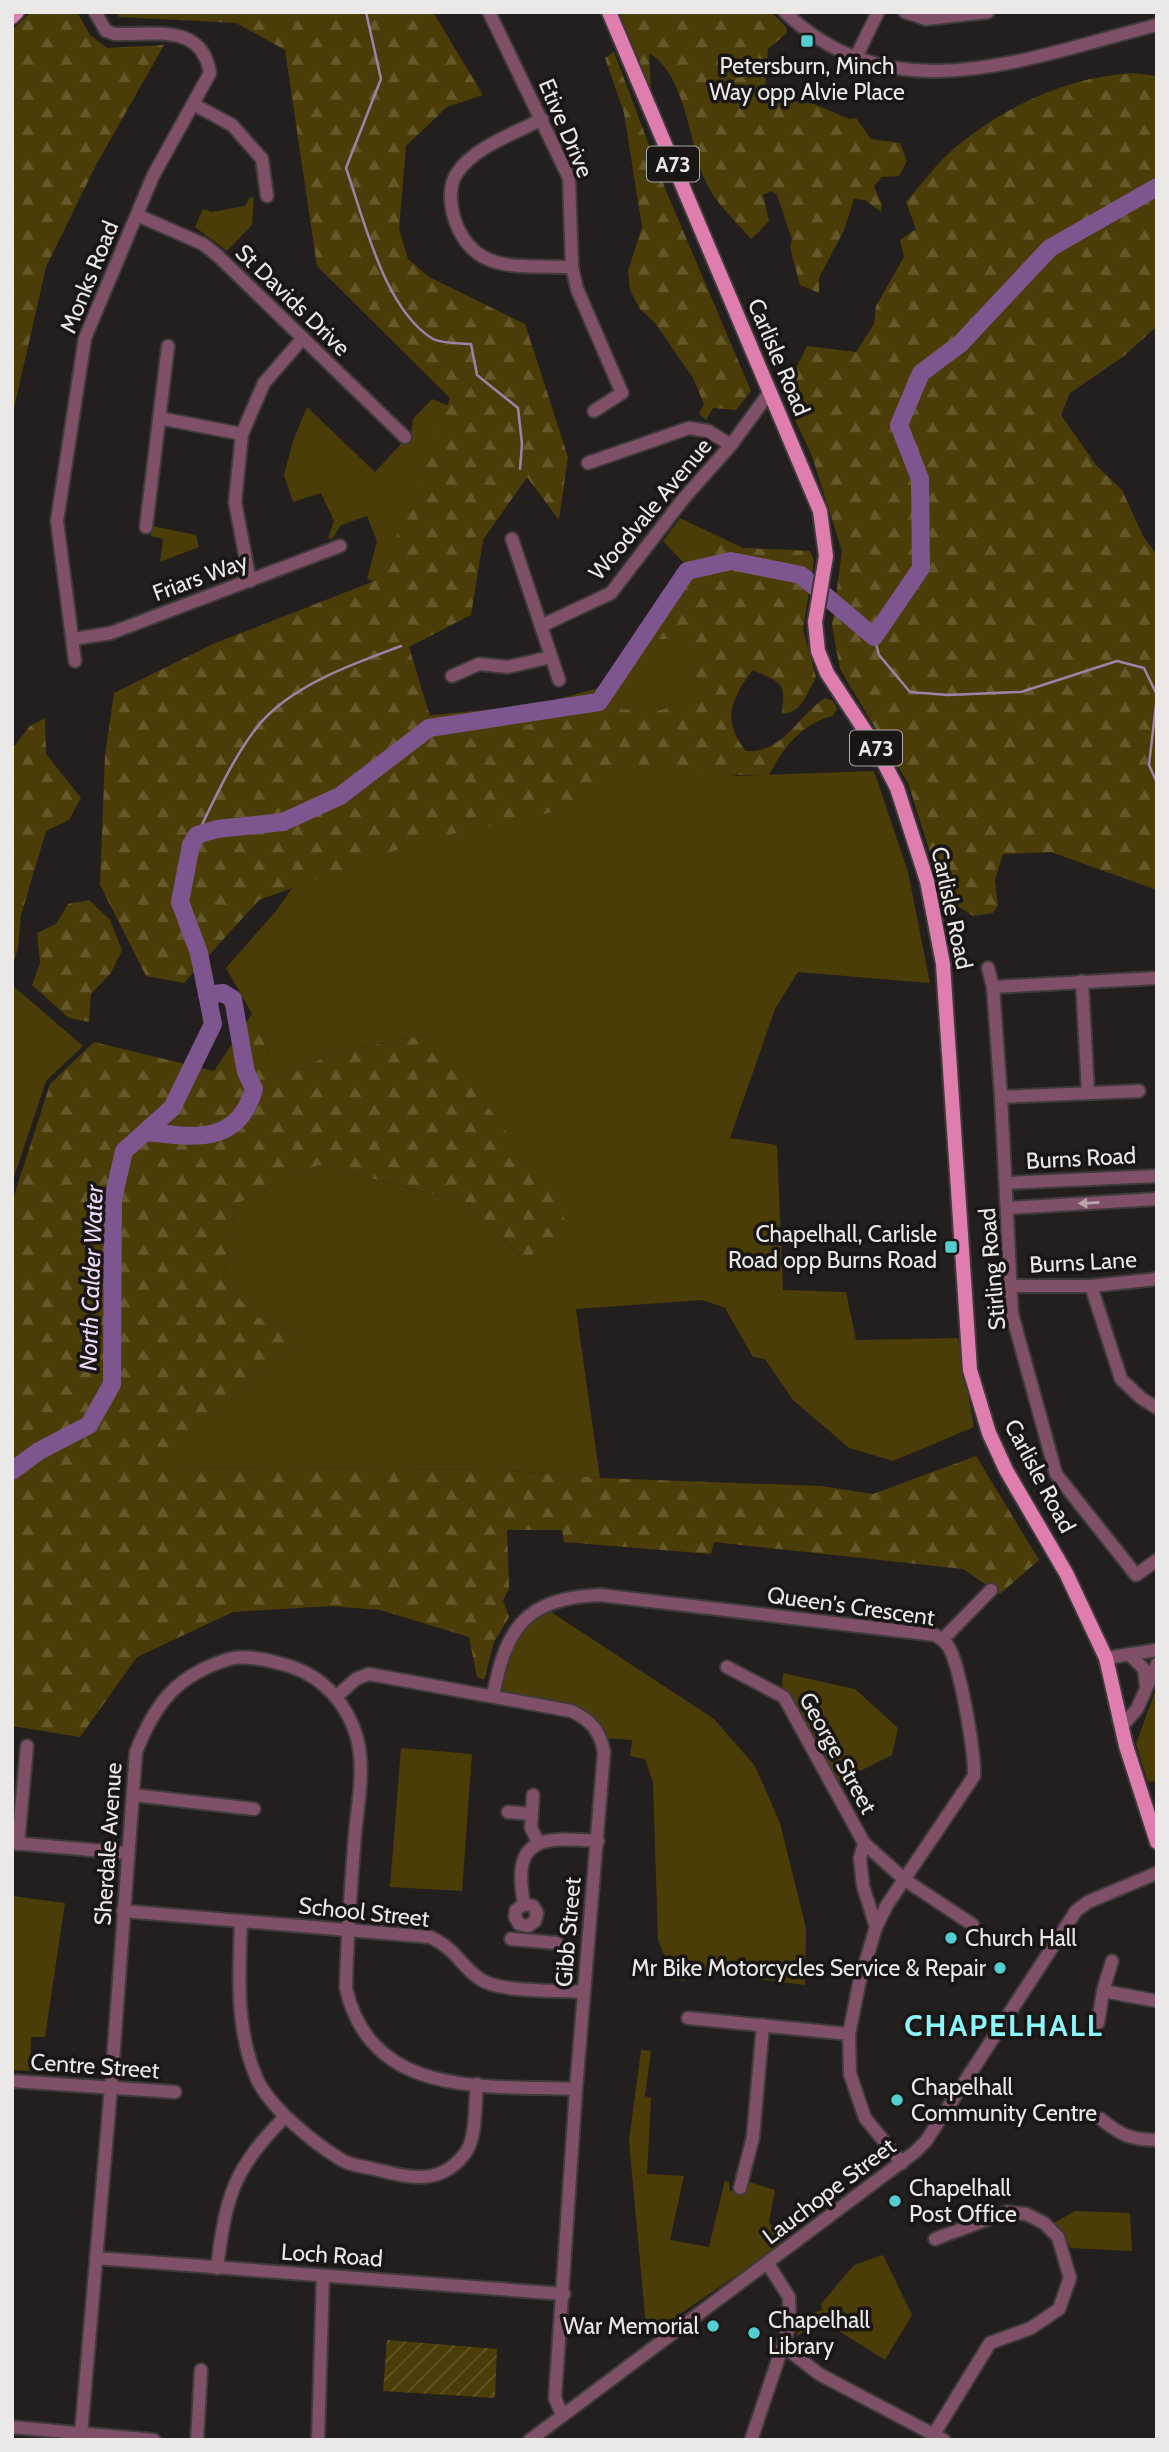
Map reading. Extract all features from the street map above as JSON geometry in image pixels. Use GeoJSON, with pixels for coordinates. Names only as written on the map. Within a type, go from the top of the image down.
{"type":"FeatureCollection","features":[{"type":"Feature","properties":{"kind":"main road"},"geometry":{"type":"LineString","coordinates":[[12,17],[17,12]]}},
{"type":"Feature","properties":{"kind":"main road","name":"Carlisle Road"},"geometry":{"type":"LineString","coordinates":[[610,12],[820,511],[826,556],[815,622],[818,651],[827,673],[877,749],[897,789],[927,881],[943,964],[970,1370],[979,1404],[1006,1470],[1066,1573],[1106,1658],[1122,1726],[1157,1842]]}},
{"type":"Feature","properties":{"kind":"street","name":"Monks Road"},"geometry":{"type":"LineString","coordinates":[[75,662],[57,522],[85,338],[153,176],[210,73],[207,54],[199,45],[184,36],[115,34],[106,31],[95,12]]}},
{"type":"Feature","properties":{"kind":"street"},"geometry":{"type":"LineString","coordinates":[[785,12],[824,43],[856,57],[893,70],[927,74],[969,72],[1157,25]]}},
{"type":"Feature","properties":{"kind":"street"},"geometry":{"type":"LineString","coordinates":[[856,57],[877,12]]}},
{"type":"Feature","properties":{"kind":"street"},"geometry":{"type":"LineString","coordinates":[[905,12],[926,19],[988,12]]}},
{"type":"Feature","properties":{"kind":"street","name":"Etive Drive"},"geometry":{"type":"LineString","coordinates":[[493,14],[569,178],[572,267],[577,289],[622,393],[594,411]]}},
{"type":"Feature","properties":{"kind":"street"},"geometry":{"type":"LineString","coordinates":[[193,104],[233,125],[261,159],[267,197]]}},
{"type":"Feature","properties":{"kind":"street"},"geometry":{"type":"LineString","coordinates":[[542,119],[469,161],[457,172],[452,183],[451,206],[460,236],[485,260],[498,264],[572,267]]}},
{"type":"Feature","properties":{"kind":"street","name":"St Davids Drive"},"geometry":{"type":"LineString","coordinates":[[137,215],[203,244],[405,437]]}},
{"type":"Feature","properties":{"kind":"street"},"geometry":{"type":"LineString","coordinates":[[250,581],[235,502],[242,434],[264,383],[303,338]]}},
{"type":"Feature","properties":{"kind":"street"},"geometry":{"type":"LineString","coordinates":[[146,527],[168,345]]}},
{"type":"Feature","properties":{"kind":"street","name":"Woodvale Avenue"},"geometry":{"type":"LineString","coordinates":[[541,626],[611,593],[684,498],[731,445],[769,393]]}},
{"type":"Feature","properties":{"kind":"street"},"geometry":{"type":"LineString","coordinates":[[159,418],[242,434]]}},
{"type":"Feature","properties":{"kind":"street"},"geometry":{"type":"LineString","coordinates":[[588,463],[690,428],[708,431],[731,445]]}},
{"type":"Feature","properties":{"kind":"street"},"geometry":{"type":"LineString","coordinates":[[512,539],[559,680]]}},
{"type":"Feature","properties":{"kind":"street","name":"Friars Way"},"geometry":{"type":"LineString","coordinates":[[73,639],[111,633],[340,546]]}},
{"type":"Feature","properties":{"kind":"street"},"geometry":{"type":"LineString","coordinates":[[452,676],[479,664],[508,667],[551,657]]}},
{"type":"Feature","properties":{"kind":"street","name":"Stirling Road"},"geometry":{"type":"LineString","coordinates":[[988,968],[993,987],[1007,1183],[1012,1314],[1056,1474],[1136,1575],[1157,1560]]}},
{"type":"Feature","properties":{"kind":"street"},"geometry":{"type":"LineString","coordinates":[[993,987],[1157,978]]}},
{"type":"Feature","properties":{"kind":"street"},"geometry":{"type":"LineString","coordinates":[[1082,981],[1088,1093]]}},
{"type":"Feature","properties":{"kind":"street"},"geometry":{"type":"LineString","coordinates":[[1001,1097],[1139,1091]]}},
{"type":"Feature","properties":{"kind":"street","name":"Burns Road"},"geometry":{"type":"LineString","coordinates":[[1007,1183],[1157,1176]]}},
{"type":"Feature","properties":{"kind":"street","name":"Burns Road"},"geometry":{"type":"LineString","coordinates":[[1008,1208],[1157,1199]]}},
{"type":"Feature","properties":{"kind":"street","name":"Burns Lane"},"geometry":{"type":"LineString","coordinates":[[1012,1286],[1091,1286],[1157,1279]]}},
{"type":"Feature","properties":{"kind":"street"},"geometry":{"type":"LineString","coordinates":[[1091,1286],[1121,1379],[1141,1398],[1157,1408]]}},
{"type":"Feature","properties":{"kind":"street"},"geometry":{"type":"LineString","coordinates":[[943,1639],[991,1590]]}},
{"type":"Feature","properties":{"kind":"street","name":"Queen's Crescent"},"geometry":{"type":"LineString","coordinates":[[493,1696],[510,1635],[520,1623],[541,1608],[578,1596],[600,1595],[935,1635],[943,1639],[951,1653],[962,1696],[974,1776],[876,1927]]}},
{"type":"Feature","properties":{"kind":"street"},"geometry":{"type":"LineString","coordinates":[[1106,1658],[1157,1650]]}},
{"type":"Feature","properties":{"kind":"street"},"geometry":{"type":"LineString","coordinates":[[1129,1654],[1144,1669],[1146,1689]]}},
{"type":"Feature","properties":{"kind":"street","name":"Sherdale Avenue"},"geometry":{"type":"LineString","coordinates":[[80,2434],[111,2087],[136,1752],[149,1718],[172,1691],[206,1666],[234,1658],[270,1661],[296,1669],[337,1696]]}},
{"type":"Feature","properties":{"kind":"street"},"geometry":{"type":"LineString","coordinates":[[1122,1726],[1137,1709],[1157,1664]]}},
{"type":"Feature","properties":{"kind":"street","name":"George Street"},"geometry":{"type":"LineString","coordinates":[[727,1667],[784,1697],[864,1843],[860,1858],[863,1886],[876,1927]]}},
{"type":"Feature","properties":{"kind":"street","name":"Gibb Street"},"geometry":{"type":"LineString","coordinates":[[337,1696],[356,1679],[369,1674],[571,1711],[590,1722],[598,1731],[604,1752],[576,2089],[555,2398],[562,2415]]}},
{"type":"Feature","properties":{"kind":"street"},"geometry":{"type":"LineString","coordinates":[[337,1696],[357,1738],[361,1760],[346,1987],[352,2015],[373,2045],[397,2065],[432,2079],[576,2089]]}},
{"type":"Feature","properties":{"kind":"street"},"geometry":{"type":"LineString","coordinates":[[27,1746],[15,1843],[127,1853]]}},
{"type":"Feature","properties":{"kind":"street"},"geometry":{"type":"LineString","coordinates":[[533,1794],[531,1828],[538,1842]]}},
{"type":"Feature","properties":{"kind":"street"},"geometry":{"type":"LineString","coordinates":[[132,1795],[254,1809]]}},
{"type":"Feature","properties":{"kind":"street"},"geometry":{"type":"LineString","coordinates":[[508,1812],[531,1814]]}},
{"type":"Feature","properties":{"kind":"street"},"geometry":{"type":"LineString","coordinates":[[557,1943],[517,1940],[525,1926],[534,1923],[537,1916],[533,1906],[524,1904],[520,1867],[538,1842],[558,1838],[598,1841]]}},
{"type":"Feature","properties":{"kind":"street"},"geometry":{"type":"LineString","coordinates":[[864,1843],[905,1880],[973,1925]]}},
{"type":"Feature","properties":{"kind":"street","name":"Lauchope Street"},"geometry":{"type":"LineString","coordinates":[[530,2440],[902,2163],[926,2141],[1076,1911],[1088,1902],[1157,1873]]}},
{"type":"Feature","properties":{"kind":"street","name":"School Street"},"geometry":{"type":"LineString","coordinates":[[123,1911],[430,1937],[449,1946],[480,1979],[496,1985],[584,1992]]}},
{"type":"Feature","properties":{"kind":"street"},"geometry":{"type":"LineString","coordinates":[[241,1922],[238,2006],[257,2080],[285,2117],[342,2161],[413,2179],[431,2178],[449,2170],[464,2156],[471,2144],[477,2084]]}},
{"type":"Feature","properties":{"kind":"street"},"geometry":{"type":"LineString","coordinates":[[876,1927],[859,1984],[849,2034],[850,2074],[858,2104],[865,2118],[902,2163]]}},
{"type":"Feature","properties":{"kind":"street"},"geometry":{"type":"LineString","coordinates":[[1098,2023],[1103,1991],[1112,1961]]}},
{"type":"Feature","properties":{"kind":"street"},"geometry":{"type":"LineString","coordinates":[[1103,1991],[1157,2001]]}},
{"type":"Feature","properties":{"kind":"street"},"geometry":{"type":"LineString","coordinates":[[688,2018],[849,2034]]}},
{"type":"Feature","properties":{"kind":"street"},"geometry":{"type":"LineString","coordinates":[[740,2188],[752,2137],[763,2025]]}},
{"type":"Feature","properties":{"kind":"street","name":"Centre Street"},"geometry":{"type":"LineString","coordinates":[[12,2081],[176,2092]]}},
{"type":"Feature","properties":{"kind":"street"},"geometry":{"type":"LineString","coordinates":[[217,2267],[225,2208],[238,2177],[257,2145],[285,2117]]}},
{"type":"Feature","properties":{"kind":"street"},"geometry":{"type":"LineString","coordinates":[[1101,2119],[1117,2133],[1134,2140],[1157,2140]]}},
{"type":"Feature","properties":{"kind":"street"},"geometry":{"type":"LineString","coordinates":[[783,2346],[819,2374],[939,2437],[990,2343],[1031,2328],[1059,2309],[1070,2278],[1058,2238],[1044,2223],[1026,2214],[1006,2212],[935,2239]]}},
{"type":"Feature","properties":{"kind":"street","name":"Loch Road"},"geometry":{"type":"LineString","coordinates":[[96,2259],[564,2294]]}},
{"type":"Feature","properties":{"kind":"street"},"geometry":{"type":"LineString","coordinates":[[751,2440],[783,2346],[791,2305],[785,2289],[768,2264]]}},
{"type":"Feature","properties":{"kind":"street"},"geometry":{"type":"LineString","coordinates":[[318,2440],[323,2276]]}},
{"type":"Feature","properties":{"kind":"street"},"geometry":{"type":"LineString","coordinates":[[197,2440],[201,2370]]}},
{"type":"Feature","properties":{"kind":"street"},"geometry":{"type":"LineString","coordinates":[[12,2427],[154,2440]]}},
{"type":"Feature","properties":{"kind":"green space"},"geometry":{"type":"Polygon","coordinates":[[[31,12],[77,12],[90,35],[107,48],[164,45],[96,165],[46,267],[12,417],[12,30],[31,12]]]}},
{"type":"Feature","properties":{"kind":"green space"},"geometry":{"type":"Polygon","coordinates":[[[116,12],[433,12],[483,95],[447,107],[406,146],[399,229],[408,259],[429,277],[525,324],[568,457],[559,520],[527,477],[483,540],[471,615],[409,647],[439,746],[599,708],[657,711],[688,702],[697,689],[693,624],[675,628],[668,639],[646,639],[687,581],[696,577],[693,557],[695,545],[710,543],[743,548],[810,551],[814,560],[803,630],[816,677],[799,706],[782,714],[783,695],[780,685],[753,670],[734,700],[732,720],[738,740],[746,751],[770,746],[825,698],[833,701],[837,708],[833,716],[812,724],[795,738],[769,775],[714,773],[622,763],[562,810],[421,841],[259,900],[184,983],[146,976],[100,885],[105,755],[114,693],[213,644],[377,580],[424,474],[450,398],[317,266],[285,50],[236,23],[119,17],[116,12]]]}},
{"type":"Feature","properties":{"kind":"green space"},"geometry":{"type":"Polygon","coordinates":[[[619,12],[771,12],[786,27],[787,33],[768,49],[765,88],[777,98],[814,104],[849,119],[856,118],[871,139],[900,143],[907,161],[899,176],[882,177],[874,186],[882,205],[881,212],[865,200],[854,199],[844,230],[819,278],[819,293],[800,285],[790,247],[792,240],[777,195],[772,191],[763,195],[769,221],[751,239],[716,199],[701,168],[686,113],[672,78],[662,64],[649,53],[651,89],[619,12]]]}},
{"type":"Feature","properties":{"kind":"green space"},"geometry":{"type":"Polygon","coordinates":[[[614,52],[667,193],[751,391],[736,410],[713,408],[706,420],[699,414],[704,404],[693,378],[655,323],[640,309],[630,290],[628,271],[642,227],[624,113],[605,58],[614,52]]]}},
{"type":"Feature","properties":{"kind":"green space"},"geometry":{"type":"Polygon","coordinates":[[[1133,73],[1157,76],[1157,326],[1124,356],[1070,393],[1061,415],[1096,465],[1122,490],[1143,536],[1157,555],[1157,890],[1051,852],[1003,854],[995,880],[998,906],[993,913],[973,916],[956,905],[947,906],[908,783],[840,669],[832,626],[842,551],[812,456],[783,394],[807,346],[856,352],[874,324],[876,306],[904,257],[900,240],[916,229],[906,202],[950,152],[976,131],[1039,96],[1085,80],[1133,73]]]}},
{"type":"Feature","properties":{"kind":"green space"},"geometry":{"type":"Polygon","coordinates":[[[250,197],[254,198],[252,225],[227,251],[195,227],[203,209],[212,212],[245,206],[250,197]]]}},
{"type":"Feature","properties":{"kind":"green space"},"geometry":{"type":"Polygon","coordinates":[[[432,399],[457,409],[387,586],[367,579],[377,541],[367,516],[341,525],[332,539],[328,538],[334,521],[321,493],[293,502],[284,475],[293,441],[307,407],[375,472],[411,433],[413,419],[432,399]]]}},
{"type":"Feature","properties":{"kind":"green space"},"geometry":{"type":"Polygon","coordinates":[[[680,518],[743,548],[810,551],[759,644],[704,770],[738,776],[874,771],[908,872],[930,983],[798,972],[775,1009],[730,1138],[777,1145],[783,1290],[846,1292],[856,1340],[958,1338],[974,1427],[893,1461],[849,1448],[793,1400],[765,1359],[753,1357],[725,1308],[703,1300],[576,1309],[600,1478],[497,1470],[159,1467],[212,1415],[305,1338],[256,1316],[223,1281],[236,1204],[318,1165],[465,1202],[523,1259],[484,1103],[435,1033],[333,1053],[280,1080],[252,1014],[226,968],[276,911],[412,717],[535,705],[599,688],[685,564],[663,541],[680,518]]]}},
{"type":"Feature","properties":{"kind":"green space"},"geometry":{"type":"Polygon","coordinates":[[[152,526],[196,535],[199,547],[160,562],[163,539],[151,536],[152,526]]]}},
{"type":"Feature","properties":{"kind":"green space"},"geometry":{"type":"Polygon","coordinates":[[[45,718],[46,754],[81,798],[69,820],[46,831],[21,915],[18,949],[12,966],[12,749],[30,726],[45,718]]]}},
{"type":"Feature","properties":{"kind":"green space"},"geometry":{"type":"Polygon","coordinates":[[[89,900],[110,920],[122,950],[111,973],[91,994],[89,1022],[69,1018],[32,985],[40,963],[37,933],[56,924],[68,904],[89,900]]]}},
{"type":"Feature","properties":{"kind":"green space"},"geometry":{"type":"Polygon","coordinates":[[[12,985],[83,1046],[46,1081],[12,1183],[12,985]]]}},
{"type":"Feature","properties":{"kind":"green space"},"geometry":{"type":"Polygon","coordinates":[[[252,1014],[280,1080],[333,1053],[435,1033],[562,1210],[569,1235],[523,1259],[465,1202],[318,1165],[236,1204],[223,1281],[256,1316],[305,1338],[212,1415],[160,1467],[497,1470],[600,1478],[821,1486],[873,1494],[976,1456],[1039,1560],[1000,1594],[963,1569],[714,1542],[711,1554],[564,1542],[562,1530],[507,1530],[509,1589],[503,1600],[509,1617],[494,1642],[484,1680],[477,1677],[469,1637],[380,1610],[330,1606],[233,1612],[137,1657],[80,1737],[12,1726],[12,1202],[50,1084],[94,1042],[214,1071],[252,1014]]]}},
{"type":"Feature","properties":{"kind":"green space"},"geometry":{"type":"Polygon","coordinates":[[[545,1608],[714,1719],[755,1766],[780,1823],[806,1928],[805,1985],[686,1970],[685,1981],[674,1979],[658,1940],[653,1782],[645,1759],[630,1756],[632,1740],[604,1738],[592,1721],[496,1694],[513,1636],[545,1608]]]}},
{"type":"Feature","properties":{"kind":"green space"},"geometry":{"type":"Polygon","coordinates":[[[783,1673],[855,1689],[898,1728],[892,1755],[838,1782],[792,1699],[782,1688],[783,1673]]]}},
{"type":"Feature","properties":{"kind":"green space"},"geometry":{"type":"Polygon","coordinates":[[[1157,1686],[1157,1781],[1148,1782],[1136,1744],[1157,1686]]]}},
{"type":"Feature","properties":{"kind":"green space"},"geometry":{"type":"Polygon","coordinates":[[[401,1748],[472,1754],[462,1891],[390,1887],[401,1748]]]}},
{"type":"Feature","properties":{"kind":"green space"},"geometry":{"type":"Polygon","coordinates":[[[12,1896],[65,1903],[45,2037],[31,2037],[30,2071],[12,2070],[12,1896]]]}},
{"type":"Feature","properties":{"kind":"green space"},"geometry":{"type":"Polygon","coordinates":[[[641,2050],[651,2051],[645,2096],[651,2098],[647,2174],[684,2176],[670,2240],[709,2247],[725,2180],[729,2182],[730,2191],[743,2192],[746,2181],[775,2190],[769,2222],[783,2243],[647,2337],[629,2141],[641,2050]]]}},
{"type":"Feature","properties":{"kind":"green space"},"geometry":{"type":"Polygon","coordinates":[[[1075,2211],[1130,2213],[1132,2251],[1071,2248],[1054,2223],[1075,2211]]]}},
{"type":"Feature","properties":{"kind":"green space"},"geometry":{"type":"Polygon","coordinates":[[[883,2255],[912,2315],[885,2360],[821,2320],[797,2336],[800,2316],[822,2310],[821,2304],[854,2265],[883,2255]]]}},
{"type":"Feature","properties":{"kind":"green space"},"geometry":{"type":"Polygon","coordinates":[[[387,2340],[497,2349],[495,2398],[383,2391],[387,2340]]]}},
{"type":"Feature","properties":{"kind":"waterway"},"geometry":{"type":"LineString","coordinates":[[366,12],[381,79],[346,168],[369,237],[389,285],[401,307],[416,325],[437,341],[471,344],[477,375],[518,408],[522,444],[520,469]]}},
{"type":"Feature","properties":{"kind":"waterway","name":"North Calder Water"},"geometry":{"type":"LineString","coordinates":[[12,1471],[39,1451],[89,1425],[112,1384],[113,1199],[124,1151],[172,1108],[213,1024],[199,953],[180,902],[191,845],[197,835],[217,829],[283,822],[340,796],[429,728],[599,702],[687,571],[731,561],[801,575],[874,637],[921,568],[920,479],[899,425],[921,373],[960,344],[1050,248],[1157,187]]}},
{"type":"Feature","properties":{"kind":"waterway"},"geometry":{"type":"LineString","coordinates":[[874,637],[879,655],[910,692],[948,695],[1021,692],[1117,661],[1144,668],[1157,695]]}},
{"type":"Feature","properties":{"kind":"waterway"},"geometry":{"type":"LineString","coordinates":[[197,835],[247,740],[268,715],[297,692],[314,683],[348,666],[401,646]]}},
{"type":"Feature","properties":{"kind":"waterway"},"geometry":{"type":"LineString","coordinates":[[1157,696],[1149,765],[1157,783]]}},
{"type":"Feature","properties":{"kind":"waterway","name":"North Calder Water"},"geometry":{"type":"LineString","coordinates":[[146,1132],[197,1136],[212,1134],[237,1120],[247,1107],[254,1089],[246,1072],[233,999],[223,993],[207,995]]}},
{"type":"Feature","properties":{"kind":"place","name":"Petersburn, Minch Way opp Alvie Place"},"geometry":{"type":"Point","coordinates":[807,41]}},
{"type":"Feature","properties":{"kind":"place","name":"Chapelhall, Carlisle Road opp Burns Road"},"geometry":{"type":"Point","coordinates":[951,1247]}},
{"type":"Feature","properties":{"kind":"place","name":"Church Hall"},"geometry":{"type":"Point","coordinates":[951,1938]}},
{"type":"Feature","properties":{"kind":"place","name":"Mr Bike Motorcycles Service & Repair"},"geometry":{"type":"Point","coordinates":[1000,1968]}},
{"type":"Feature","properties":{"kind":"place","name":"Chapelhall Community Centre"},"geometry":{"type":"Point","coordinates":[897,2100]}},
{"type":"Feature","properties":{"kind":"place","name":"Chapelhall Post Office"},"geometry":{"type":"Point","coordinates":[895,2201]}},
{"type":"Feature","properties":{"kind":"place","name":"War Memorial"},"geometry":{"type":"Point","coordinates":[713,2326]}},
{"type":"Feature","properties":{"kind":"place","name":"Chapelhall Library"},"geometry":{"type":"Point","coordinates":[754,2333]}},
{"type":"Feature","properties":{"kind":"district","name":"CHAPELHALL"},"geometry":{"type":"Point","coordinates":[1004,2025]}}]}
